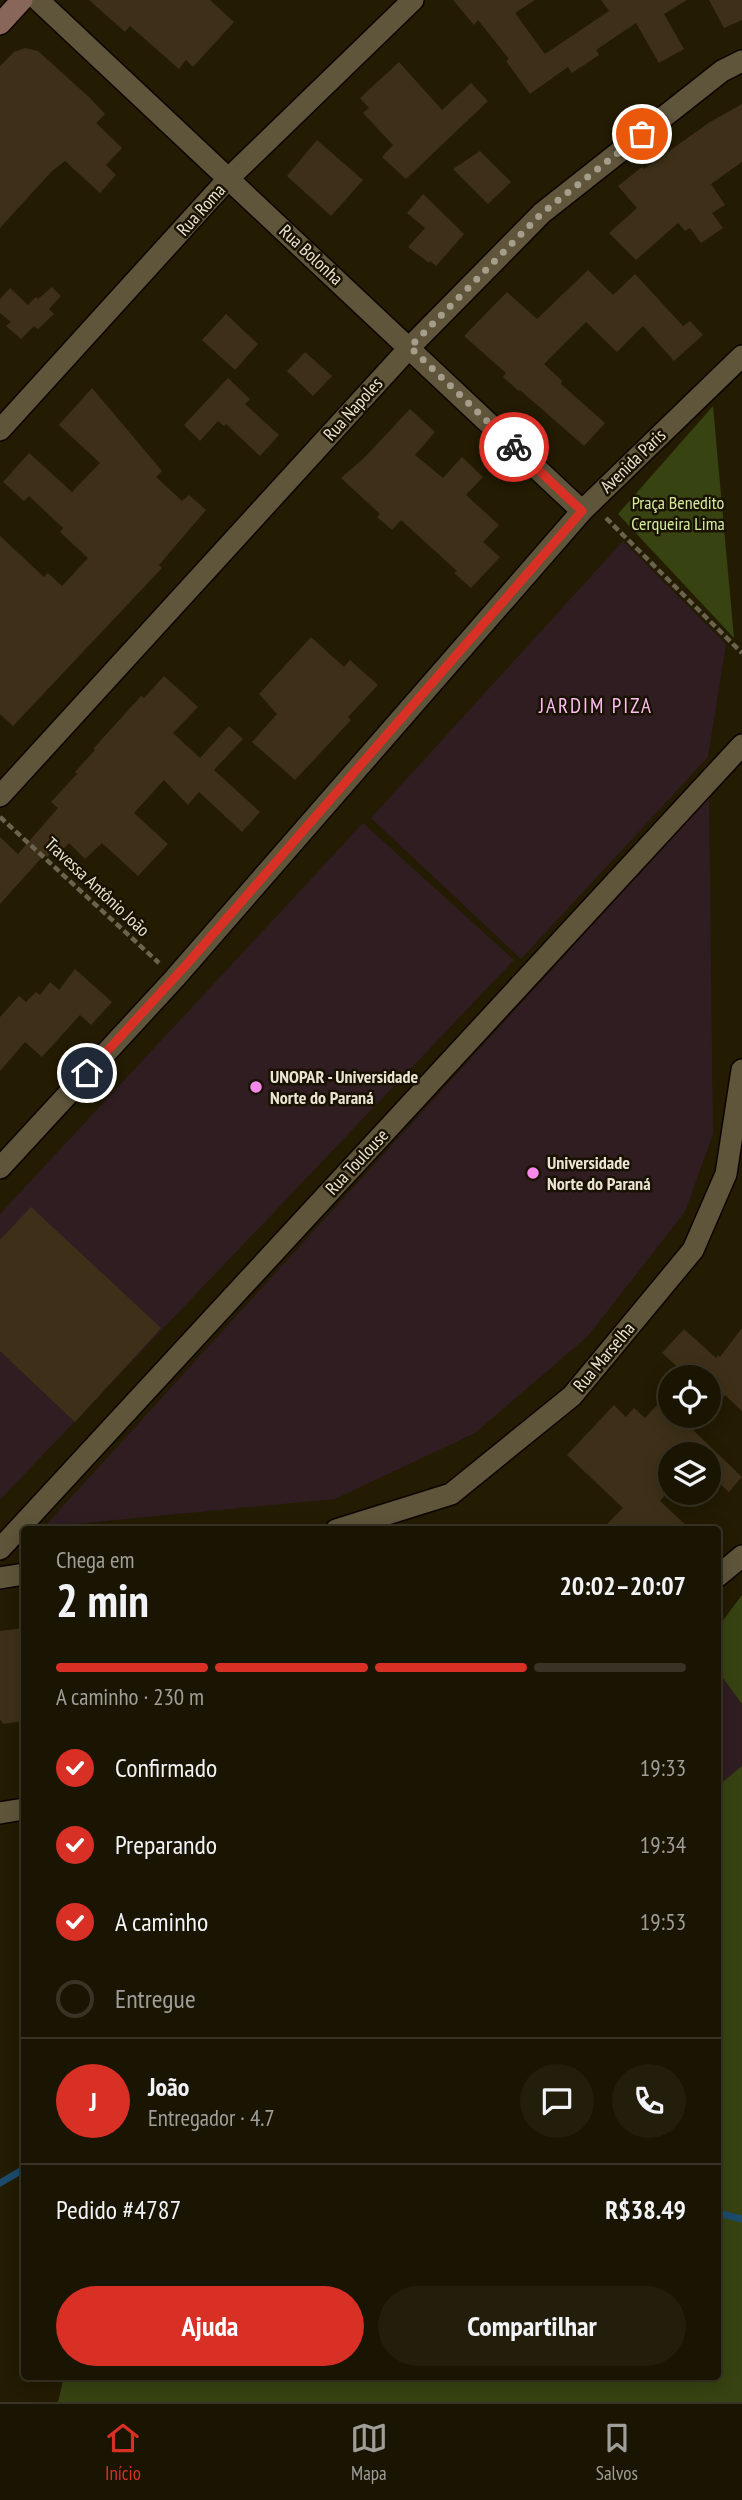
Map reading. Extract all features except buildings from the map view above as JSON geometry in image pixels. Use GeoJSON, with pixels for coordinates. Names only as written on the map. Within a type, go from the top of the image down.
{"type":"FeatureCollection","features":[{"type":"Feature","properties":{"kind":"main road"},"geometry":{"type":"LineString","coordinates":[[0,24],[22,0]]}},
{"type":"Feature","properties":{"kind":"street","name":"Rua Bolonha"},"geometry":{"type":"LineString","coordinates":[[38,0],[586,507]]}},
{"type":"Feature","properties":{"kind":"street","name":"Rua Roma"},"geometry":{"type":"LineString","coordinates":[[0,430],[229,178],[413,0]]}},
{"type":"Feature","properties":{"kind":"street","name":"Rua Napoles"},"geometry":{"type":"LineString","coordinates":[[0,796],[410,347],[542,213],[722,71],[742,61]]}},
{"type":"Feature","properties":{"kind":"street","name":"Avenida Paris"},"geometry":{"type":"LineString","coordinates":[[0,1168],[175,978],[586,507],[742,356]]}},
{"type":"Feature","properties":{"kind":"street","name":"Rua Toulouse"},"geometry":{"type":"LineString","coordinates":[[21,1526],[742,745]]}},
{"type":"Feature","properties":{"kind":"street","name":"Rua Marselha"},"geometry":{"type":"LineString","coordinates":[[349,1526],[451,1494],[572,1396],[693,1250],[726,1174],[742,1070]]}},
{"type":"Feature","properties":{"kind":"street","name":"Rua Toulouse"},"geometry":{"type":"LineString","coordinates":[[0,1549],[21,1526]]}},
{"type":"Feature","properties":{"kind":"street"},"geometry":{"type":"LineString","coordinates":[[721,1574],[742,1556]]}},
{"type":"Feature","properties":{"kind":"street"},"geometry":{"type":"LineString","coordinates":[[0,1577],[21,1574]]}},
{"type":"Feature","properties":{"kind":"street"},"geometry":{"type":"LineString","coordinates":[[0,1813],[21,1810]]}},
{"type":"Feature","properties":{"kind":"path"},"geometry":{"type":"LineString","coordinates":[[586,507],[742,653]]}},
{"type":"Feature","properties":{"kind":"path","name":"Travessa Antônio João"},"geometry":{"type":"LineString","coordinates":[[0,817],[175,978]]}},
{"type":"Feature","properties":{"kind":"shaded area"},"geometry":{"type":"Polygon","coordinates":[[[623,541],[726,644],[708,757],[521,959],[371,818],[623,541]]]}},
{"type":"Feature","properties":{"kind":"shaded area","name":"Universidade Norte do Paraná"},"geometry":{"type":"Polygon","coordinates":[[[709,797],[713,1134],[685,1212],[588,1336],[475,1433],[335,1499],[45,1526],[709,797]]]}},
{"type":"Feature","properties":{"kind":"shaded area","name":"UNOPAR - Universidade Norte do Paraná"},"geometry":{"type":"Polygon","coordinates":[[[363,823],[514,960],[0,1500],[0,1214],[363,823]]]}},
{"type":"Feature","properties":{"kind":"shaded area"},"geometry":{"type":"Polygon","coordinates":[[[721,1633],[742,1657],[742,1780],[721,1791],[721,1633]]]}},
{"type":"Feature","properties":{"kind":"green space","name":"Praça Benedito Cerqueira Lima"},"geometry":{"type":"Polygon","coordinates":[[[713,406],[734,638],[618,514],[713,406]]]}},
{"type":"Feature","properties":{"kind":"green space"},"geometry":{"type":"Polygon","coordinates":[[[742,1595],[742,1704],[721,1675],[721,1623],[742,1595]]]}},
{"type":"Feature","properties":{"kind":"green space"},"geometry":{"type":"Polygon","coordinates":[[[742,1766],[742,2402],[58,2402],[63,2380],[721,2380],[721,1784],[742,1766]]]}},
{"type":"Feature","properties":{"kind":"waterway"},"geometry":{"type":"LineString","coordinates":[[0,2183],[21,2171]]}},
{"type":"Feature","properties":{"kind":"waterway"},"geometry":{"type":"LineString","coordinates":[[721,2214],[742,2219]]}},
{"type":"Feature","properties":{"kind":"way so far"},"geometry":{"type":"LineString","coordinates":[[514,447],[410,347],[542,213],[642,134]]}},
{"type":"Feature","properties":{"kind":"place","name":"UNOPAR - Universidade Norte do Paraná"},"geometry":{"type":"Point","coordinates":[256,1087]}},
{"type":"Feature","properties":{"kind":"place","name":"Universidade Norte do Paraná"},"geometry":{"type":"Point","coordinates":[533,1173]}},
{"type":"Feature","properties":{"kind":"district","name":"JARDIM PIZA"},"geometry":{"type":"Point","coordinates":[596,706]}},
{"type":"Feature","properties":{"kind":"route"},"geometry":{"type":"LineString","coordinates":[[87,1073],[187,964],[582,511],[514,447]]}}]}
